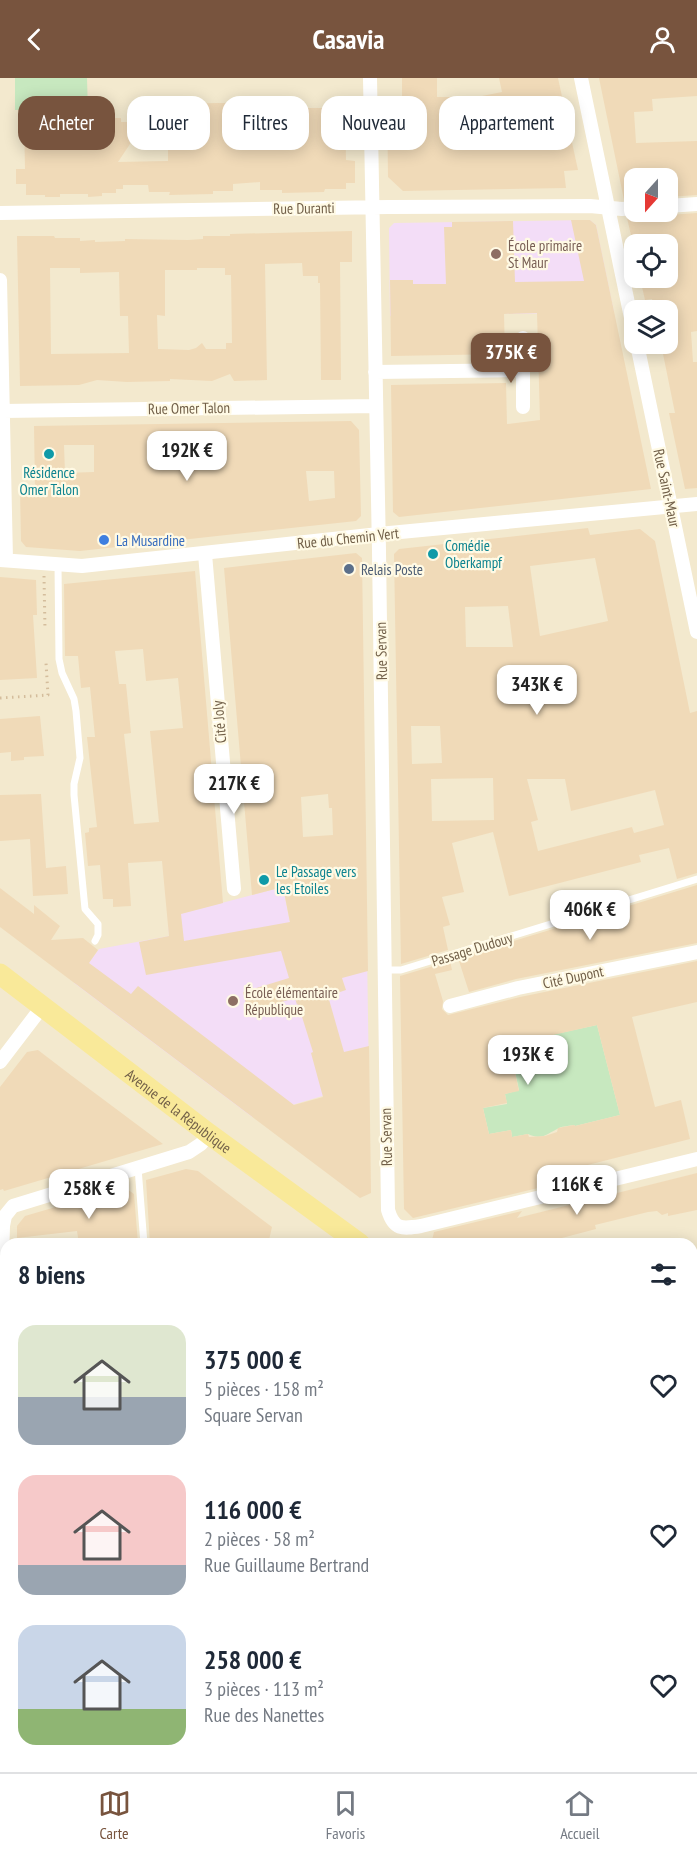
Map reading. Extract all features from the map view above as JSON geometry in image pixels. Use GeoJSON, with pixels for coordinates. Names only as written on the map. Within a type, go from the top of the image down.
{"type":"FeatureCollection","features":[{"type":"Feature","properties":{"kind":"main road","name":"Avenue de la République"},"geometry":{"type":"LineString","coordinates":[[0,974],[209,1134],[352,1238]]}},
{"type":"Feature","properties":{"kind":"street","name":"Rue Servan"},"geometry":{"type":"LineString","coordinates":[[370,78],[388,1210],[394,1224],[404,1229],[697,1159]]}},
{"type":"Feature","properties":{"kind":"street"},"geometry":{"type":"LineString","coordinates":[[581,78],[627,300]]}},
{"type":"Feature","properties":{"kind":"street"},"geometry":{"type":"LineString","coordinates":[[678,205],[697,204]]}},
{"type":"Feature","properties":{"kind":"street","name":"Rue Duranti"},"geometry":{"type":"LineString","coordinates":[[0,213],[372,207],[590,206],[624,208]]}},
{"type":"Feature","properties":{"kind":"street"},"geometry":{"type":"LineString","coordinates":[[0,280],[3,560]]}},
{"type":"Feature","properties":{"kind":"street"},"geometry":{"type":"LineString","coordinates":[[523,407],[524,338]]}},
{"type":"Feature","properties":{"kind":"street","name":"Rue Saint-Maur"},"geometry":{"type":"LineString","coordinates":[[639,354],[697,632]]}},
{"type":"Feature","properties":{"kind":"street"},"geometry":{"type":"LineString","coordinates":[[375,372],[523,370]]}},
{"type":"Feature","properties":{"kind":"street","name":"Rue Omer Talon"},"geometry":{"type":"LineString","coordinates":[[3,411],[375,406]]}},
{"type":"Feature","properties":{"kind":"street","name":"Rue du Chemin Vert"},"geometry":{"type":"LineString","coordinates":[[3,560],[82,566],[379,534],[697,504]]}},
{"type":"Feature","properties":{"kind":"street","name":"Cité Joly"},"geometry":{"type":"LineString","coordinates":[[205,554],[234,889]]}},
{"type":"Feature","properties":{"kind":"street","name":"Cité Dupont"},"geometry":{"type":"LineString","coordinates":[[450,1006],[518,988],[697,952]]}},
{"type":"Feature","properties":{"kind":"street"},"geometry":{"type":"LineString","coordinates":[[0,1062],[42,1007]]}},
{"type":"Feature","properties":{"kind":"street"},"geometry":{"type":"LineString","coordinates":[[3,1238],[3,1226],[8,1210],[19,1203],[189,1152],[201,1144],[209,1134]]}},
{"type":"Feature","properties":{"kind":"lane"},"geometry":{"type":"LineString","coordinates":[[51,564],[59,658],[76,711],[80,758],[74,784],[76,819],[85,909],[98,924],[98,935],[95,941]]}},
{"type":"Feature","properties":{"kind":"lane","name":"Passage Dudouy"},"geometry":{"type":"LineString","coordinates":[[384,970],[401,970],[697,879]]}},
{"type":"Feature","properties":{"kind":"lane"},"geometry":{"type":"LineString","coordinates":[[138,1168],[144,1238]]}},
{"type":"Feature","properties":{"kind":"path"},"geometry":{"type":"LineString","coordinates":[[46,637],[51,564]]}},
{"type":"Feature","properties":{"kind":"path"},"geometry":{"type":"LineString","coordinates":[[0,698],[48,695],[46,660]]}},
{"type":"Feature","properties":{"kind":"shaded area"},"geometry":{"type":"Polygon","coordinates":[[[0,78],[697,78],[697,1238],[0,1238],[0,78]]]}},
{"type":"Feature","properties":{"kind":"shaded area","name":"École primaire St Maur"},"geometry":{"type":"Polygon","coordinates":[[[590,220],[596,225],[614,312],[390,316],[389,228],[394,223],[590,220]]]}},
{"type":"Feature","properties":{"kind":"shaded area","name":"École élémentaire République"},"geometry":{"type":"Polygon","coordinates":[[[283,887],[294,944],[367,951],[369,1082],[252,1117],[74,983],[99,949],[169,936],[168,917],[283,887]]]}},
{"type":"Feature","properties":{"kind":"green space"},"geometry":{"type":"Polygon","coordinates":[[[15,78],[87,78],[88,96],[18,96],[18,110],[15,110],[15,78]]]}},
{"type":"Feature","properties":{"kind":"green space"},"geometry":{"type":"Polygon","coordinates":[[[597,1025],[620,1115],[562,1127],[545,1136],[537,1137],[528,1134],[512,1137],[511,1130],[489,1134],[483,1108],[507,1104],[505,1094],[519,1090],[509,1044],[597,1025]]]}},
{"type":"Feature","properties":{"kind":"building"},"geometry":{"type":"Polygon","coordinates":[[[402,78],[437,78],[439,150],[574,150],[578,170],[564,171],[566,188],[403,191],[388,177],[388,150],[427,150],[427,96],[402,96],[402,78]]]}},
{"type":"Feature","properties":{"kind":"building"},"geometry":{"type":"Polygon","coordinates":[[[499,78],[558,78],[562,96],[482,96],[502,92],[499,78]]]}},
{"type":"Feature","properties":{"kind":"building"},"geometry":{"type":"Polygon","coordinates":[[[599,78],[697,78],[697,96],[652,99],[653,111],[634,112],[636,143],[697,141],[697,195],[678,196],[678,168],[624,168],[624,200],[599,78]]]}},
{"type":"Feature","properties":{"kind":"building"},"geometry":{"type":"Polygon","coordinates":[[[210,103],[222,103],[222,150],[309,150],[309,108],[321,108],[321,150],[346,150],[346,160],[355,161],[355,183],[346,183],[346,189],[282,193],[282,190],[260,190],[260,182],[233,184],[233,191],[213,191],[213,194],[169,195],[170,192],[149,192],[148,185],[123,185],[123,189],[116,189],[116,193],[102,193],[102,196],[88,197],[88,194],[60,194],[60,197],[26,195],[26,184],[16,184],[16,169],[25,169],[25,150],[115,150],[115,118],[121,118],[121,122],[127,122],[127,148],[118,162],[168,161],[168,150],[210,150],[210,103]]]}},
{"type":"Feature","properties":{"kind":"building"},"geometry":{"type":"Polygon","coordinates":[[[697,213],[697,331],[691,332],[693,362],[697,362],[697,488],[685,489],[669,413],[675,413],[663,354],[678,354],[678,300],[645,300],[642,288],[678,288],[678,234],[631,234],[628,222],[678,222],[678,214],[697,213]]]}},
{"type":"Feature","properties":{"kind":"building"},"geometry":{"type":"Polygon","coordinates":[[[571,220],[590,220],[596,225],[651,489],[399,517],[393,512],[391,385],[506,383],[507,424],[540,420],[537,313],[504,314],[505,354],[391,356],[390,280],[413,280],[413,284],[446,284],[444,227],[452,227],[452,222],[513,221],[515,282],[584,281],[571,220]]]}},
{"type":"Feature","properties":{"kind":"building"},"geometry":{"type":"Polygon","coordinates":[[[352,231],[352,262],[340,262],[341,380],[321,380],[320,283],[318,283],[318,276],[303,276],[302,263],[265,264],[267,380],[234,381],[230,374],[212,381],[97,380],[79,385],[20,386],[17,236],[80,238],[80,241],[95,240],[95,242],[125,241],[125,239],[188,240],[203,239],[203,236],[230,236],[230,234],[352,231]],[[50,268],[51,354],[129,353],[128,316],[120,316],[119,272],[80,273],[80,268],[50,268]],[[197,268],[197,270],[165,270],[165,316],[157,315],[158,349],[189,350],[202,343],[206,349],[226,349],[226,343],[232,343],[231,275],[225,275],[225,268],[197,268]]]}},
{"type":"Feature","properties":{"kind":"building"},"geometry":{"type":"Polygon","coordinates":[[[351,421],[359,430],[361,516],[356,521],[80,551],[26,547],[21,541],[20,490],[35,489],[34,426],[351,421]],[[64,445],[65,473],[94,472],[94,445],[64,445]],[[306,471],[309,501],[335,498],[334,471],[306,471]]]}},
{"type":"Feature","properties":{"kind":"building"},"geometry":{"type":"Polygon","coordinates":[[[588,528],[590,535],[640,529],[655,541],[690,713],[697,711],[697,873],[677,879],[669,848],[639,855],[641,862],[509,896],[493,832],[452,843],[464,892],[442,897],[450,925],[443,927],[448,950],[401,964],[394,554],[399,549],[588,528]],[[595,558],[530,566],[540,636],[608,621],[595,558]],[[508,606],[465,607],[466,647],[513,647],[508,606]],[[411,726],[412,764],[442,763],[440,726],[411,726]],[[493,778],[431,779],[432,821],[494,820],[493,778]],[[527,779],[538,820],[531,822],[538,851],[632,827],[634,833],[664,825],[655,790],[571,811],[565,779],[527,779]]]}},
{"type":"Feature","properties":{"kind":"building"},"geometry":{"type":"Polygon","coordinates":[[[356,553],[362,558],[368,971],[342,978],[346,990],[328,996],[344,1052],[369,1046],[371,1193],[360,1198],[0,927],[0,888],[34,914],[34,905],[60,926],[51,940],[83,938],[98,950],[89,963],[131,994],[138,986],[294,1105],[323,1097],[311,1053],[313,1052],[295,998],[248,1012],[243,992],[289,978],[281,951],[146,975],[139,942],[169,936],[162,861],[128,863],[131,906],[113,907],[113,899],[103,899],[100,865],[88,866],[85,833],[89,832],[89,828],[97,827],[87,737],[95,737],[90,687],[81,688],[78,656],[65,656],[64,584],[195,571],[223,903],[181,914],[184,941],[290,922],[283,887],[252,895],[224,568],[356,553]],[[143,649],[115,651],[119,684],[126,684],[131,733],[124,734],[134,824],[159,822],[150,731],[183,728],[178,678],[146,681],[143,649]],[[328,794],[301,797],[303,837],[333,835],[332,808],[329,808],[328,794]]]}},
{"type":"Feature","properties":{"kind":"building"},"geometry":{"type":"Polygon","coordinates":[[[0,577],[36,580],[37,615],[33,615],[37,678],[0,680],[0,577]]]}},
{"type":"Feature","properties":{"kind":"building"},"geometry":{"type":"Polygon","coordinates":[[[40,716],[44,756],[24,757],[24,760],[11,761],[11,752],[0,753],[0,719],[40,716]]]}},
{"type":"Feature","properties":{"kind":"building"},"geometry":{"type":"Polygon","coordinates":[[[41,794],[46,868],[66,866],[68,894],[33,896],[30,839],[0,841],[0,795],[41,794]]]}},
{"type":"Feature","properties":{"kind":"building"},"geometry":{"type":"Polygon","coordinates":[[[697,885],[697,943],[516,979],[469,992],[458,958],[697,885]]]}},
{"type":"Feature","properties":{"kind":"building"},"geometry":{"type":"Polygon","coordinates":[[[450,961],[452,970],[435,974],[443,1001],[442,1009],[448,1015],[520,997],[697,961],[697,1002],[632,1017],[655,1107],[681,1100],[690,1139],[572,1169],[564,1178],[542,1184],[538,1188],[413,1218],[404,1209],[400,976],[450,961]],[[597,1025],[509,1045],[519,1091],[505,1094],[507,1103],[483,1108],[489,1134],[511,1130],[512,1137],[528,1134],[529,1137],[545,1136],[557,1132],[558,1128],[620,1115],[597,1025]]]}},
{"type":"Feature","properties":{"kind":"building"},"geometry":{"type":"Polygon","coordinates":[[[38,1050],[163,1144],[4,1191],[0,1190],[0,1087],[27,1052],[38,1050]]]}},
{"type":"Feature","properties":{"kind":"building"},"geometry":{"type":"Polygon","coordinates":[[[186,1169],[198,1171],[272,1227],[269,1238],[150,1238],[146,1180],[186,1169]]]}},
{"type":"Feature","properties":{"kind":"building"},"geometry":{"type":"Polygon","coordinates":[[[697,1173],[697,1210],[668,1216],[668,1213],[662,1215],[657,1211],[648,1212],[595,1225],[596,1229],[562,1238],[432,1238],[434,1232],[522,1211],[517,1218],[697,1173]]]}},
{"type":"Feature","properties":{"kind":"building"},"geometry":{"type":"Polygon","coordinates":[[[124,1187],[134,1194],[138,1238],[78,1238],[77,1231],[17,1238],[17,1226],[25,1216],[124,1187]]]}},
{"type":"Feature","properties":{"kind":"place","name":"École primaire St Maur"},"geometry":{"type":"Point","coordinates":[496,254]}},
{"type":"Feature","properties":{"kind":"place","name":"Résidence Omer Talon"},"geometry":{"type":"Point","coordinates":[49,454]}},
{"type":"Feature","properties":{"kind":"place","name":"La Musardine"},"geometry":{"type":"Point","coordinates":[104,540]}},
{"type":"Feature","properties":{"kind":"place","name":"Comédie Oberkampf"},"geometry":{"type":"Point","coordinates":[433,554]}},
{"type":"Feature","properties":{"kind":"place","name":"Relais Poste"},"geometry":{"type":"Point","coordinates":[349,569]}},
{"type":"Feature","properties":{"kind":"place","name":"Le Passage vers les Etoiles"},"geometry":{"type":"Point","coordinates":[264,880]}},
{"type":"Feature","properties":{"kind":"place","name":"École élémentaire République"},"geometry":{"type":"Point","coordinates":[233,1001]}}]}
